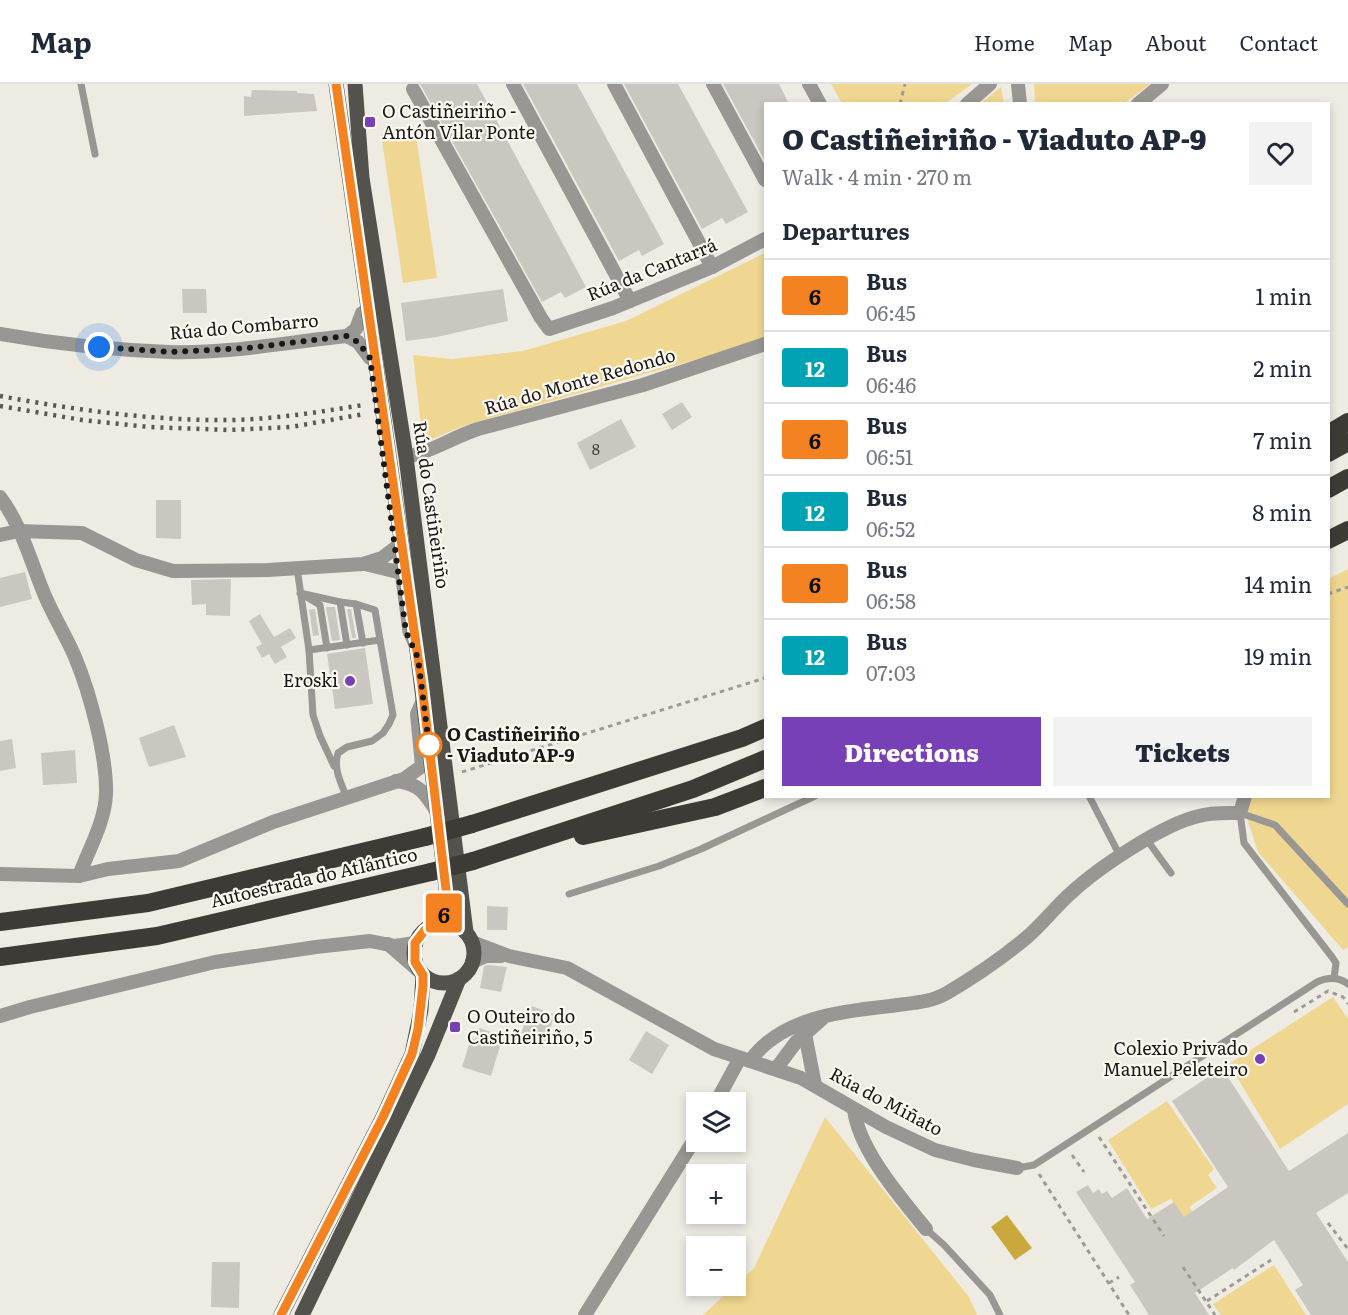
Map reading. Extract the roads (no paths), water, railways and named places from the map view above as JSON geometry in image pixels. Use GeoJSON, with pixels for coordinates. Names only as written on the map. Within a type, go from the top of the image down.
{"type":"FeatureCollection","features":[{"type":"Feature","properties":{"kind":"highway"},"geometry":{"type":"LineString","coordinates":[[1330,433],[1348,422]]}},
{"type":"Feature","properties":{"kind":"highway"},"geometry":{"type":"LineString","coordinates":[[1330,452],[1348,442]]}},
{"type":"Feature","properties":{"kind":"highway"},"geometry":{"type":"LineString","coordinates":[[1330,488],[1348,478]]}},
{"type":"Feature","properties":{"kind":"highway"},"geometry":{"type":"LineString","coordinates":[[1330,539],[1348,530]]}},
{"type":"Feature","properties":{"kind":"highway","name":"Autoestrada do Atlántico"},"geometry":{"type":"LineString","coordinates":[[0,922],[148,903],[425,837],[742,738],[764,728]]}},
{"type":"Feature","properties":{"kind":"highway","name":"Autoestrada do Atlántico"},"geometry":{"type":"LineString","coordinates":[[0,957],[157,936],[478,860],[693,789],[764,759]]}},
{"type":"Feature","properties":{"kind":"highway"},"geometry":{"type":"LineString","coordinates":[[478,860],[715,807],[764,788]]}},
{"type":"Feature","properties":{"kind":"main road","name":"Rúa do Castiñeiriño"},"geometry":{"type":"LineString","coordinates":[[336,84],[418,658],[433,806],[446,888],[446,906],[440,923]]}},
{"type":"Feature","properties":{"kind":"main road","name":"Rúa do Castiñeiriño"},"geometry":{"type":"LineString","coordinates":[[356,84],[362,178],[406,457],[445,774],[469,937]]}},
{"type":"Feature","properties":{"kind":"main road"},"geometry":{"type":"LineString","coordinates":[[303,1314],[428,1055],[459,979],[469,970],[472,962],[474,952],[469,937],[449,923],[440,923],[425,930],[415,943],[415,962],[421,973],[429,979],[444,983],[459,979]]}},
{"type":"Feature","properties":{"kind":"main road"},"geometry":{"type":"LineString","coordinates":[[281,1315],[383,1117],[412,1054],[422,1010],[421,973]]}},
{"type":"Feature","properties":{"kind":"street"},"geometry":{"type":"LineString","coordinates":[[513,84],[630,301]]}},
{"type":"Feature","properties":{"kind":"street"},"geometry":{"type":"LineString","coordinates":[[614,84],[712,267]]}},
{"type":"Feature","properties":{"kind":"street"},"geometry":{"type":"LineString","coordinates":[[714,84],[764,178]]}},
{"type":"Feature","properties":{"kind":"street"},"geometry":{"type":"LineString","coordinates":[[809,84],[819,102]]}},
{"type":"Feature","properties":{"kind":"street"},"geometry":{"type":"LineString","coordinates":[[969,102],[990,84]]}},
{"type":"Feature","properties":{"kind":"street"},"geometry":{"type":"LineString","coordinates":[[1018,84],[1020,102]]}},
{"type":"Feature","properties":{"kind":"street"},"geometry":{"type":"LineString","coordinates":[[1140,102],[1162,84]]}},
{"type":"Feature","properties":{"kind":"street","name":"Rúa da Cantarrá"},"geometry":{"type":"LineString","coordinates":[[413,89],[549,329],[630,301],[712,267],[764,240]]}},
{"type":"Feature","properties":{"kind":"street"},"geometry":{"type":"LineString","coordinates":[[362,313],[356,329],[347,336],[358,342],[370,358]]}},
{"type":"Feature","properties":{"kind":"street","name":"Rúa do Combarro"},"geometry":{"type":"LineString","coordinates":[[0,334],[52,344],[171,352],[248,348],[347,336]]}},
{"type":"Feature","properties":{"kind":"street","name":"Rúa do Monte Redondo"},"geometry":{"type":"LineString","coordinates":[[406,457],[420,454],[462,434],[643,385],[764,344]]}},
{"type":"Feature","properties":{"kind":"street"},"geometry":{"type":"LineString","coordinates":[[0,496],[20,531],[46,598],[75,659],[94,718],[104,764],[106,796],[104,805],[100,822],[79,876]]}},
{"type":"Feature","properties":{"kind":"street"},"geometry":{"type":"LineString","coordinates":[[0,535],[20,531],[82,533],[136,560],[173,570],[297,568],[363,564],[382,558],[395,548]]}},
{"type":"Feature","properties":{"kind":"street"},"geometry":{"type":"LineString","coordinates":[[363,564],[398,572]]}},
{"type":"Feature","properties":{"kind":"street"},"geometry":{"type":"LineString","coordinates":[[423,700],[417,714],[422,766],[433,806]]}},
{"type":"Feature","properties":{"kind":"street"},"geometry":{"type":"LineString","coordinates":[[0,874],[79,876],[108,869],[179,861],[273,822],[404,779],[422,766]]}},
{"type":"Feature","properties":{"kind":"street"},"geometry":{"type":"LineString","coordinates":[[396,782],[410,783],[420,788],[433,806]]}},
{"type":"Feature","properties":{"kind":"street"},"geometry":{"type":"LineString","coordinates":[[723,1092],[745,1060],[776,1037],[805,1023],[844,1011],[926,1001],[945,994],[1026,938],[1071,892],[1120,856],[1184,820],[1214,813],[1240,813],[1244,798]]}},
{"type":"Feature","properties":{"kind":"street","name":"Rúa do Miñato"},"geometry":{"type":"LineString","coordinates":[[469,937],[509,956]]}},
{"type":"Feature","properties":{"kind":"street"},"geometry":{"type":"LineString","coordinates":[[0,1016],[215,962],[370,941],[401,946],[415,943]]}},
{"type":"Feature","properties":{"kind":"street"},"geometry":{"type":"LineString","coordinates":[[388,944],[421,973]]}},
{"type":"Feature","properties":{"kind":"street","name":"Rúa do Miñato"},"geometry":{"type":"LineString","coordinates":[[472,962],[486,956],[509,956],[567,968],[714,1049],[777,1069],[815,1085],[886,1127],[935,1150],[1017,1168]]}},
{"type":"Feature","properties":{"kind":"street"},"geometry":{"type":"LineString","coordinates":[[777,1069],[788,1051],[824,1018]]}},
{"type":"Feature","properties":{"kind":"street"},"geometry":{"type":"LineString","coordinates":[[805,1034],[815,1085]]}},
{"type":"Feature","properties":{"kind":"street"},"geometry":{"type":"LineString","coordinates":[[854,1109],[861,1135],[888,1180],[926,1228]]}},
{"type":"Feature","properties":{"kind":"street"},"geometry":{"type":"LineString","coordinates":[[585,1315],[687,1152]]}},
{"type":"Feature","properties":{"kind":"street"},"geometry":{"type":"LineString","coordinates":[[286,1315],[294,1289]]}},
{"type":"Feature","properties":{"kind":"lane"},"geometry":{"type":"LineString","coordinates":[[81,84],[95,154]]}},
{"type":"Feature","properties":{"kind":"lane"},"geometry":{"type":"LineString","coordinates":[[354,203],[352,244],[370,358],[406,632],[418,658]]}},
{"type":"Feature","properties":{"kind":"lane"},"geometry":{"type":"LineString","coordinates":[[297,568],[309,650],[313,716],[347,798]]}},
{"type":"Feature","properties":{"kind":"lane"},"geometry":{"type":"LineString","coordinates":[[300,593],[375,610],[393,716],[383,734],[372,741],[347,747],[338,753],[336,770]]}},
{"type":"Feature","properties":{"kind":"lane"},"geometry":{"type":"LineString","coordinates":[[300,593],[320,605],[327,648]]}},
{"type":"Feature","properties":{"kind":"lane"},"geometry":{"type":"LineString","coordinates":[[340,602],[347,645]]}},
{"type":"Feature","properties":{"kind":"lane"},"geometry":{"type":"LineString","coordinates":[[356,604],[363,643]]}},
{"type":"Feature","properties":{"kind":"lane"},"geometry":{"type":"LineString","coordinates":[[309,650],[380,640]]}},
{"type":"Feature","properties":{"kind":"lane"},"geometry":{"type":"LineString","coordinates":[[570,894],[680,858],[811,798]]}},
{"type":"Feature","properties":{"kind":"lane"},"geometry":{"type":"LineString","coordinates":[[1090,798],[1120,856]]}},
{"type":"Feature","properties":{"kind":"lane"},"geometry":{"type":"LineString","coordinates":[[1334,978],[1335,963],[1332,957],[1244,843],[1240,813],[1275,825],[1348,904]]}},
{"type":"Feature","properties":{"kind":"lane"},"geometry":{"type":"LineString","coordinates":[[1147,840],[1171,873]]}},
{"type":"Feature","properties":{"kind":"lane"},"geometry":{"type":"LineString","coordinates":[[1017,1168],[1034,1165],[1317,982],[1334,978],[1348,984]]}},
{"type":"Feature","properties":{"kind":"lane"},"geometry":{"type":"LineString","coordinates":[[926,1228],[990,1294],[1000,1315]]}},
{"type":"Feature","properties":{"kind":"railway"},"geometry":{"type":"LineString","coordinates":[[0,396],[115,414],[202,420],[264,418],[363,405]]}},
{"type":"Feature","properties":{"kind":"railway"},"geometry":{"type":"LineString","coordinates":[[0,406],[82,420],[149,427],[229,430],[291,427],[364,414]]}},
{"type":"Feature","properties":{"kind":"place","name":"O Castiñeiriño - Antón Vilar Ponte"},"geometry":{"type":"Point","coordinates":[370,122]}},
{"type":"Feature","properties":{"kind":"place","name":"Eroski"},"geometry":{"type":"Point","coordinates":[350,681]}},
{"type":"Feature","properties":{"kind":"place","name":"O Castiñeiriño - Viaduto AP-9"},"geometry":{"type":"Point","coordinates":[429,745]}},
{"type":"Feature","properties":{"kind":"place","name":"O Outeiro do Castiñeiriño, 5"},"geometry":{"type":"Point","coordinates":[455,1027]}},
{"type":"Feature","properties":{"kind":"place","name":"Colexio Privado Manuel Peleteiro"},"geometry":{"type":"Point","coordinates":[1260,1059]}}]}
